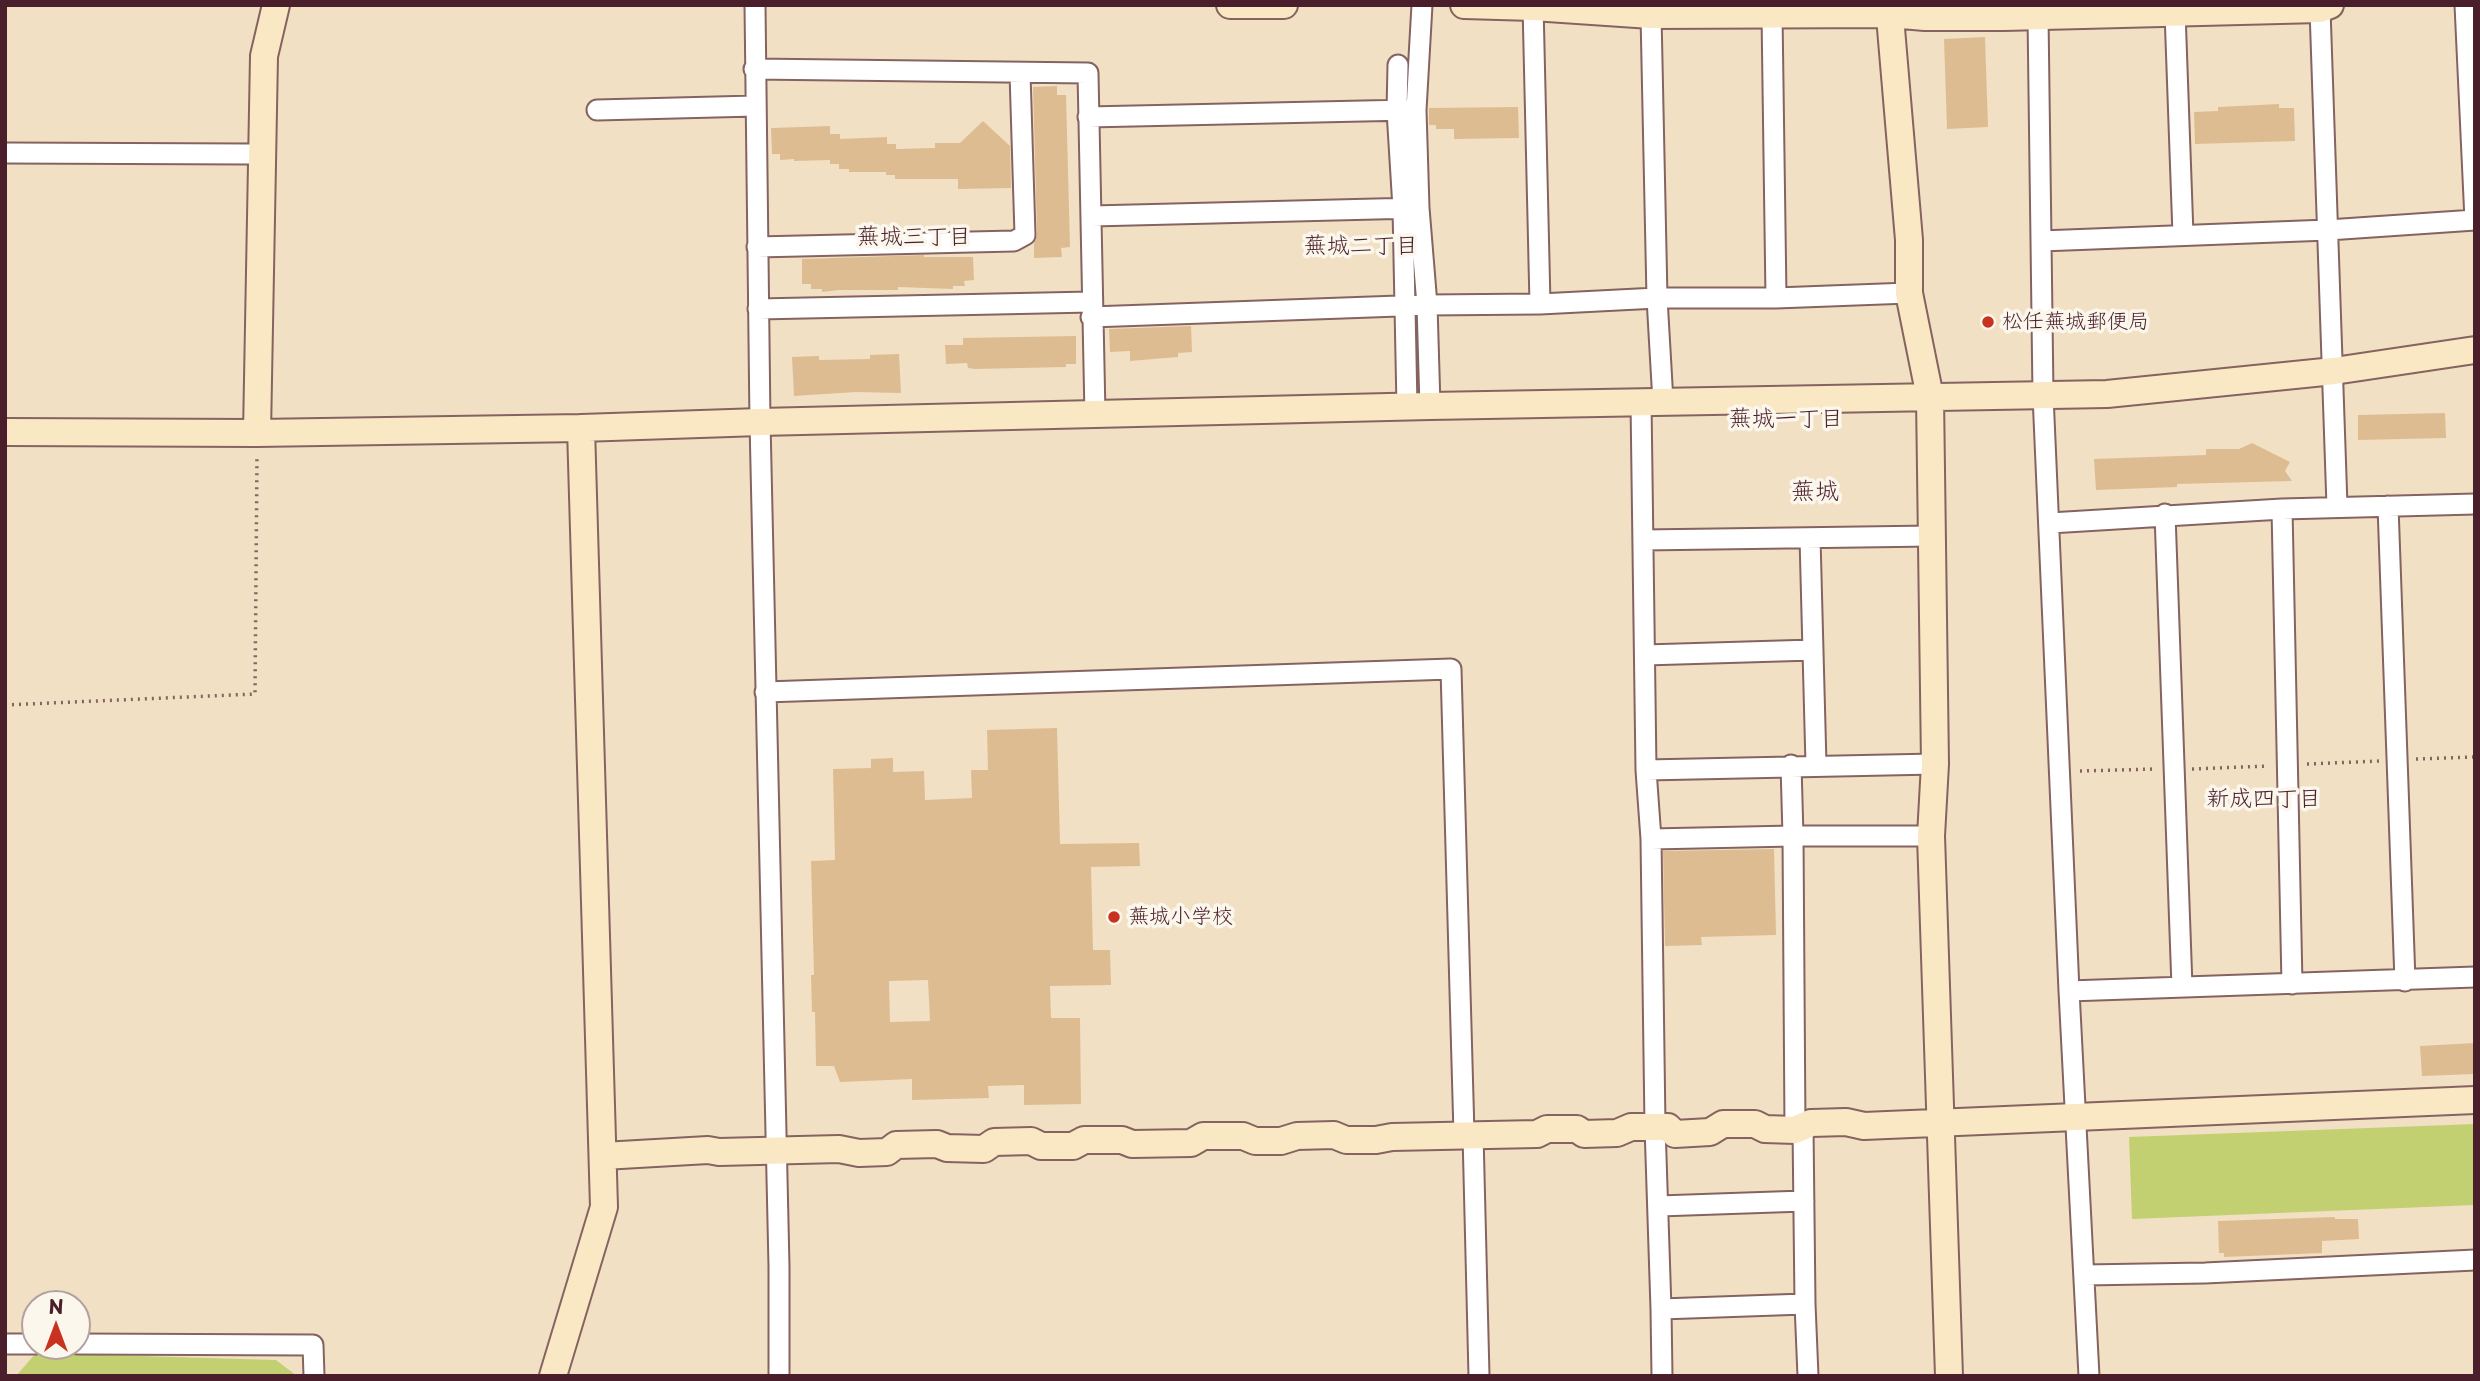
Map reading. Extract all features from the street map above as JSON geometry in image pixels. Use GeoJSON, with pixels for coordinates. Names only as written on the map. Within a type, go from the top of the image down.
{"type":"FeatureCollection","features":[{"type":"Feature","properties":{"kind":"street"},"geometry":{"type":"LineString","coordinates":[[257,433],[264,56],[276,5]]}},
{"type":"Feature","properties":{"kind":"street"},"geometry":{"type":"LineString","coordinates":[[755,5],[758,309],[777,1149],[779,1376]]}},
{"type":"Feature","properties":{"kind":"street"},"geometry":{"type":"LineString","coordinates":[[1230,5],[1284,5]]}},
{"type":"Feature","properties":{"kind":"street"},"geometry":{"type":"LineString","coordinates":[[1407,110],[1422,5]]}},
{"type":"Feature","properties":{"kind":"street"},"geometry":{"type":"LineString","coordinates":[[1464,5],[1533,6],[1651,15],[1772,15],[1889,10],[1926,17],[2004,11],[2038,16],[2325,7],[2328,230],[2337,506]]}},
{"type":"Feature","properties":{"kind":"street"},"geometry":{"type":"LineString","coordinates":[[2040,241],[2328,230],[2475,220],[2465,5]]}},
{"type":"Feature","properties":{"kind":"street"},"geometry":{"type":"LineString","coordinates":[[1533,6],[1540,304]]}},
{"type":"Feature","properties":{"kind":"street"},"geometry":{"type":"LineString","coordinates":[[1889,10],[1909,240],[1909,293],[1930,397],[1935,764],[1931,836],[1949,1376]]}},
{"type":"Feature","properties":{"kind":"street"},"geometry":{"type":"LineString","coordinates":[[2175,12],[2183,236]]}},
{"type":"Feature","properties":{"kind":"street"},"geometry":{"type":"LineString","coordinates":[[1651,15],[1657,298],[1643,540],[1661,1376]]}},
{"type":"Feature","properties":{"kind":"street"},"geometry":{"type":"LineString","coordinates":[[1772,15],[1776,298]]}},
{"type":"Feature","properties":{"kind":"street"},"geometry":{"type":"LineString","coordinates":[[2038,16],[2043,395],[2089,1376]]}},
{"type":"Feature","properties":{"kind":"street"},"geometry":{"type":"LineString","coordinates":[[1398,65],[1407,110],[1411,208],[1405,305],[1419,407]]}},
{"type":"Feature","properties":{"kind":"street"},"geometry":{"type":"LineString","coordinates":[[754,69],[1088,73],[1095,415]]}},
{"type":"Feature","properties":{"kind":"street"},"geometry":{"type":"LineString","coordinates":[[757,247],[1014,241],[1025,235],[1020,73]]}},
{"type":"Feature","properties":{"kind":"street"},"geometry":{"type":"LineString","coordinates":[[597,110],[755,106]]}},
{"type":"Feature","properties":{"kind":"street"},"geometry":{"type":"LineString","coordinates":[[1088,117],[1407,110]]}},
{"type":"Feature","properties":{"kind":"street"},"geometry":{"type":"LineString","coordinates":[[5,153],[250,154]]}},
{"type":"Feature","properties":{"kind":"street"},"geometry":{"type":"LineString","coordinates":[[1092,216],[1411,208]]}},
{"type":"Feature","properties":{"kind":"street"},"geometry":{"type":"LineString","coordinates":[[1411,208],[1427,305],[1419,407]]}},
{"type":"Feature","properties":{"kind":"street"},"geometry":{"type":"LineString","coordinates":[[758,309],[1091,309],[1540,304],[1657,298],[1776,298],[1909,293]]}},
{"type":"Feature","properties":{"kind":"street"},"geometry":{"type":"LineString","coordinates":[[5,432],[257,433],[581,428],[1419,407],[2107,394],[2333,371],[2475,350]]}},
{"type":"Feature","properties":{"kind":"street"},"geometry":{"type":"LineString","coordinates":[[553,1376],[604,1207],[581,428]]}},
{"type":"Feature","properties":{"kind":"street"},"geometry":{"type":"LineString","coordinates":[[2050,523],[2165,514],[2337,506],[2475,504]]}},
{"type":"Feature","properties":{"kind":"street"},"geometry":{"type":"LineString","coordinates":[[2388,506],[2405,981]]}},
{"type":"Feature","properties":{"kind":"street"},"geometry":{"type":"LineString","coordinates":[[2282,509],[2292,984]]}},
{"type":"Feature","properties":{"kind":"street"},"geometry":{"type":"LineString","coordinates":[[2165,514],[2182,987]]}},
{"type":"Feature","properties":{"kind":"street"},"geometry":{"type":"LineString","coordinates":[[1643,540],[1931,536]]}},
{"type":"Feature","properties":{"kind":"street"},"geometry":{"type":"LineString","coordinates":[[1810,538],[1816,765]]}},
{"type":"Feature","properties":{"kind":"street"},"geometry":{"type":"LineString","coordinates":[[1645,654],[1813,650]]}},
{"type":"Feature","properties":{"kind":"street"},"geometry":{"type":"LineString","coordinates":[[765,692],[1451,669],[1479,1376]]}},
{"type":"Feature","properties":{"kind":"street"},"geometry":{"type":"LineString","coordinates":[[1646,770],[1935,764]]}},
{"type":"Feature","properties":{"kind":"street"},"geometry":{"type":"LineString","coordinates":[[1791,765],[1808,1376]]}},
{"type":"Feature","properties":{"kind":"street"},"geometry":{"type":"LineString","coordinates":[[1651,839],[1931,836]]}},
{"type":"Feature","properties":{"kind":"street"},"geometry":{"type":"LineString","coordinates":[[2069,991],[2475,977]]}},
{"type":"Feature","properties":{"kind":"street"},"geometry":{"type":"LineString","coordinates":[[603,1156],[777,1149],[887,1152],[896,1145],[937,1144],[947,1148],[984,1149],[994,1142],[1031,1141],[1041,1146],[1073,1146],[1084,1140],[1122,1140],[1132,1144],[1191,1143],[1203,1136],[1243,1136],[1255,1141],[1281,1141],[1297,1136],[1334,1135],[1346,1140],[1356,1140],[1468,1134],[1537,1134],[1547,1129],[1577,1129],[1584,1134],[1617,1133],[1631,1127],[1655,1126],[1668,1127],[1675,1134],[1710,1132],[1723,1124],[1755,1124],[1765,1129],[1799,1128],[1811,1123],[1846,1122],[1864,1126],[2475,1100]]}},
{"type":"Feature","properties":{"kind":"street"},"geometry":{"type":"LineString","coordinates":[[1659,1206],[1804,1200]]}},
{"type":"Feature","properties":{"kind":"street"},"geometry":{"type":"LineString","coordinates":[[2084,1275],[2205,1273],[2475,1260]]}},
{"type":"Feature","properties":{"kind":"street"},"geometry":{"type":"LineString","coordinates":[[1661,1309],[1805,1304]]}},
{"type":"Feature","properties":{"kind":"street"},"geometry":{"type":"LineString","coordinates":[[91,1344],[313,1345],[314,1376]]}},
{"type":"Feature","properties":{"kind":"path"},"geometry":{"type":"LineString","coordinates":[[5,705],[255,694],[257,433]]}},
{"type":"Feature","properties":{"kind":"green space"},"geometry":{"type":"Polygon","coordinates":[[[2475,1124],[2475,1205],[2132,1219],[2129,1137],[2475,1124]]]}},
{"type":"Feature","properties":{"kind":"green space"},"geometry":{"type":"Polygon","coordinates":[[[91,1355],[276,1360],[297,1376],[16,1376],[30,1360],[91,1360],[91,1355]]]}},
{"type":"Feature","properties":{"kind":"building"},"geometry":{"type":"Polygon","coordinates":[[[1985,37],[1988,127],[1947,129],[1944,39],[1985,37]]]}},
{"type":"Feature","properties":{"kind":"building"},"geometry":{"type":"Polygon","coordinates":[[[1057,86],[1057,95],[1066,95],[1070,247],[1061,248],[1062,257],[1034,258],[1037,235],[1033,87],[1057,86]]]}},
{"type":"Feature","properties":{"kind":"building"},"geometry":{"type":"Polygon","coordinates":[[[2279,104],[2279,108],[2294,108],[2295,141],[2195,144],[2194,112],[2218,111],[2218,107],[2279,104]]]}},
{"type":"Feature","properties":{"kind":"building"},"geometry":{"type":"Polygon","coordinates":[[[1518,107],[1519,138],[1454,139],[1454,129],[1436,129],[1436,125],[1429,125],[1429,108],[1518,107]]]}},
{"type":"Feature","properties":{"kind":"building"},"geometry":{"type":"Polygon","coordinates":[[[983,121],[1010,146],[1011,188],[958,189],[958,179],[895,179],[895,175],[886,175],[886,172],[849,172],[849,169],[839,169],[839,164],[830,164],[830,160],[780,160],[780,154],[772,154],[771,128],[830,126],[830,134],[840,134],[840,139],[887,137],[887,144],[896,144],[896,149],[935,148],[935,143],[960,143],[983,121]]]}},
{"type":"Feature","properties":{"kind":"building"},"geometry":{"type":"Polygon","coordinates":[[[924,255],[973,257],[974,280],[964,281],[965,286],[953,286],[953,289],[898,287],[898,290],[822,292],[822,289],[811,289],[811,284],[802,284],[802,259],[924,255]]]}},
{"type":"Feature","properties":{"kind":"building"},"geometry":{"type":"Polygon","coordinates":[[[1191,326],[1192,352],[1178,353],[1178,357],[1130,361],[1130,351],[1110,352],[1109,329],[1191,326]]]}},
{"type":"Feature","properties":{"kind":"building"},"geometry":{"type":"Polygon","coordinates":[[[1076,336],[1076,364],[1066,364],[1066,367],[975,369],[968,368],[967,363],[946,364],[945,345],[963,345],[963,338],[1076,336]]]}},
{"type":"Feature","properties":{"kind":"building"},"geometry":{"type":"Polygon","coordinates":[[[899,354],[901,393],[856,392],[794,396],[792,357],[819,356],[819,360],[870,359],[870,355],[899,354]]]}},
{"type":"Feature","properties":{"kind":"building"},"geometry":{"type":"Polygon","coordinates":[[[2445,413],[2446,438],[2358,440],[2358,415],[2445,413]]]}},
{"type":"Feature","properties":{"kind":"building"},"geometry":{"type":"Polygon","coordinates":[[[2252,443],[2290,462],[2285,471],[2292,481],[2177,484],[2177,487],[2096,490],[2094,459],[2206,455],[2206,449],[2239,449],[2252,443]]]}},
{"type":"Feature","properties":{"kind":"building"},"geometry":{"type":"Polygon","coordinates":[[[1057,728],[1060,844],[1139,843],[1140,866],[1091,867],[1093,950],[1110,950],[1111,985],[1050,986],[1051,1018],[1080,1018],[1081,1104],[1024,1105],[1024,1085],[988,1086],[989,1098],[912,1100],[912,1079],[840,1082],[834,1066],[816,1066],[811,975],[814,975],[811,861],[835,860],[833,769],[871,768],[871,759],[893,758],[893,772],[924,771],[925,800],[972,798],[971,770],[988,770],[987,730],[1057,728]],[[928,980],[889,981],[890,1022],[930,1021],[928,980]]]}},
{"type":"Feature","properties":{"kind":"building"},"geometry":{"type":"Polygon","coordinates":[[[1774,849],[1776,935],[1701,937],[1702,945],[1665,946],[1663,851],[1774,849]]]}},
{"type":"Feature","properties":{"kind":"building"},"geometry":{"type":"Polygon","coordinates":[[[2475,1043],[2475,1074],[2422,1076],[2420,1046],[2475,1043]]]}},
{"type":"Feature","properties":{"kind":"building"},"geometry":{"type":"Polygon","coordinates":[[[2335,1217],[2358,1219],[2359,1239],[2322,1241],[2322,1253],[2224,1257],[2224,1253],[2219,1253],[2218,1221],[2335,1217]]]}},
{"type":"Feature","properties":{"kind":"place","name":"松任蕪城郵便局"},"geometry":{"type":"Point","coordinates":[1988,322]}},
{"type":"Feature","properties":{"kind":"place","name":"蕪城小学校"},"geometry":{"type":"Point","coordinates":[1114,917]}},
{"type":"Feature","properties":{"kind":"district","name":"蕪城三丁目"},"geometry":{"type":"Point","coordinates":[914,238]}},
{"type":"Feature","properties":{"kind":"district","name":"蕪城二丁目"},"geometry":{"type":"Point","coordinates":[1361,247]}},
{"type":"Feature","properties":{"kind":"district","name":"蕪城一丁目"},"geometry":{"type":"Point","coordinates":[1786,420]}},
{"type":"Feature","properties":{"kind":"district","name":"蕪城"},"geometry":{"type":"Point","coordinates":[1815,492]}},
{"type":"Feature","properties":{"kind":"district","name":"新成四丁目"},"geometry":{"type":"Point","coordinates":[2264,800]}}]}
